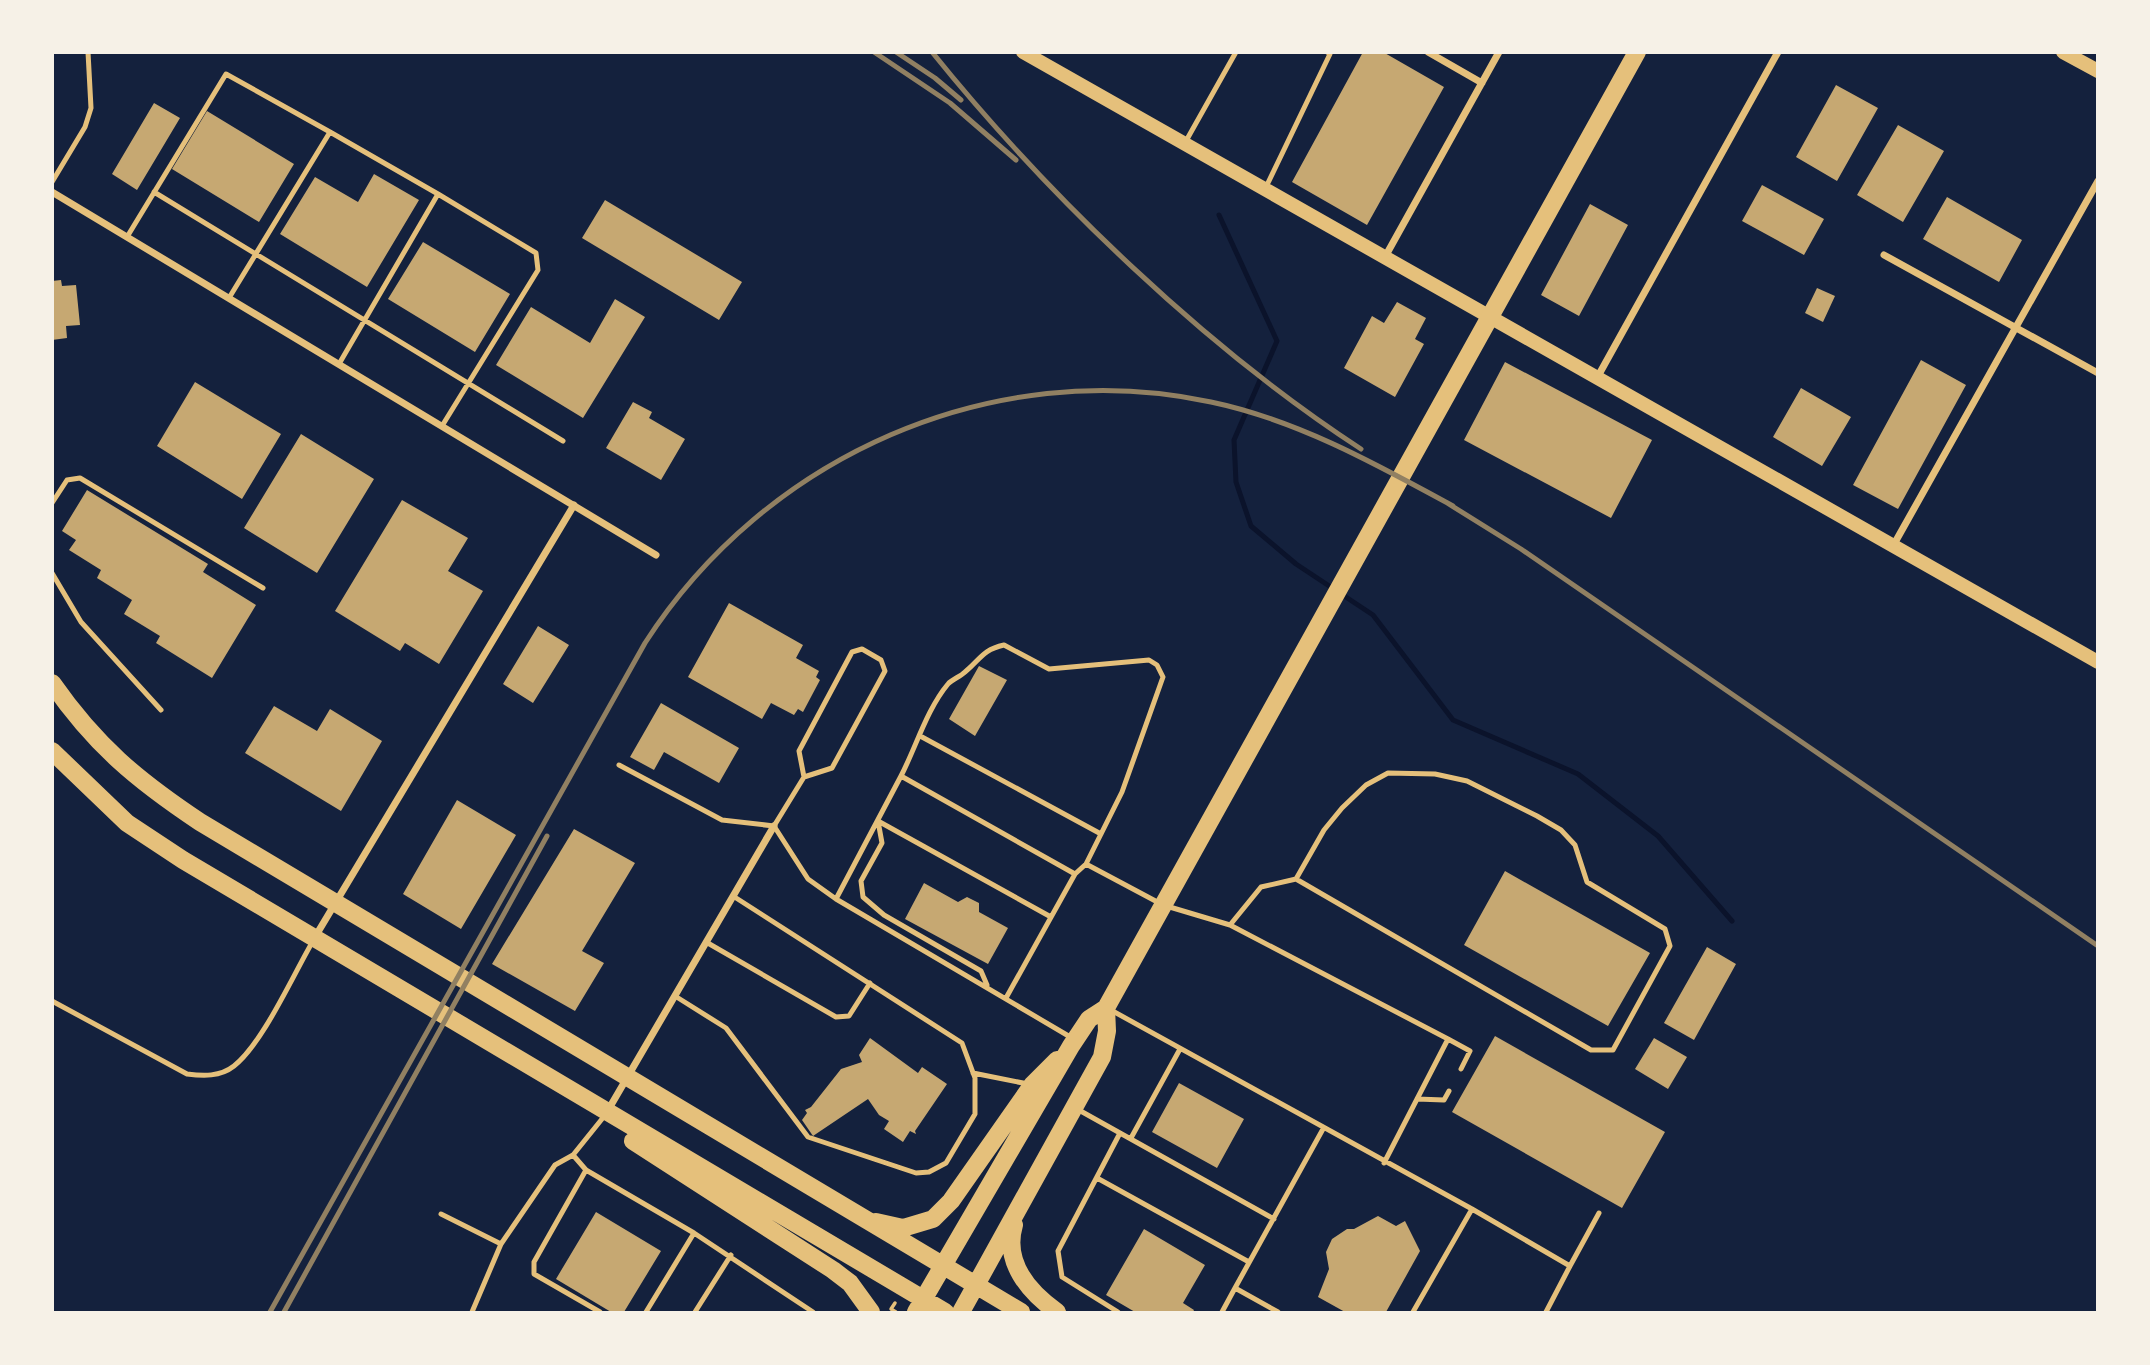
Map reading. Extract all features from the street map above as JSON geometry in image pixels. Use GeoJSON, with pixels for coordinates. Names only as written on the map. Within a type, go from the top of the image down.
{"type":"FeatureCollection","features":[{"type":"Feature","properties":{"kind":"main road"},"geometry":{"type":"LineString","coordinates":[[1023,52],[2098,662]]}},
{"type":"Feature","properties":{"kind":"main road"},"geometry":{"type":"LineString","coordinates":[[862,1219],[903,1228],[933,1219],[951,1201],[1040,1088],[1089,1019],[1106,1008],[1637,52]]}},
{"type":"Feature","properties":{"kind":"main road"},"geometry":{"type":"LineString","coordinates":[[2063,52],[2098,71]]}},
{"type":"Feature","properties":{"kind":"main road"},"geometry":{"type":"LineString","coordinates":[[52,683],[80,720],[142,783],[334,905],[1021,1312]]}},
{"type":"Feature","properties":{"kind":"main road"},"geometry":{"type":"LineString","coordinates":[[52,751],[127,823],[919,1306],[945,1312]]}},
{"type":"Feature","properties":{"kind":"main road"},"geometry":{"type":"LineString","coordinates":[[961,1312],[1102,1057],[1107,1031],[1106,1008]]}},
{"type":"Feature","properties":{"kind":"main road"},"geometry":{"type":"LineString","coordinates":[[919,1306],[943,1268],[1040,1088]]}},
{"type":"Feature","properties":{"kind":"main road"},"geometry":{"type":"LineString","coordinates":[[606,1114],[636,1144],[833,1270],[850,1283],[871,1312]]}},
{"type":"Feature","properties":{"kind":"main road"},"geometry":{"type":"LineString","coordinates":[[1021,1205],[1012,1235],[1010,1255],[1037,1298],[1057,1312]]}},
{"type":"Feature","properties":{"kind":"street"},"geometry":{"type":"LineString","coordinates":[[1428,52],[1482,83]]}},
{"type":"Feature","properties":{"kind":"street"},"geometry":{"type":"LineString","coordinates":[[1384,257],[1499,52]]}},
{"type":"Feature","properties":{"kind":"street"},"geometry":{"type":"LineString","coordinates":[[1597,378],[1778,52]]}},
{"type":"Feature","properties":{"kind":"street"},"geometry":{"type":"LineString","coordinates":[[1892,546],[2098,181]]}},
{"type":"Feature","properties":{"kind":"street"},"geometry":{"type":"LineString","coordinates":[[52,192],[656,555]]}},
{"type":"Feature","properties":{"kind":"street"},"geometry":{"type":"LineString","coordinates":[[1884,255],[2098,373]]}},
{"type":"Feature","properties":{"kind":"street"},"geometry":{"type":"LineString","coordinates":[[314,939],[574,505]]}},
{"type":"Feature","properties":{"kind":"street"},"geometry":{"type":"LineString","coordinates":[[606,1114],[774,825]]}},
{"type":"Feature","properties":{"kind":"lane"},"geometry":{"type":"LineString","coordinates":[[52,182],[85,127],[91,108],[88,52]]}},
{"type":"Feature","properties":{"kind":"lane"},"geometry":{"type":"LineString","coordinates":[[1185,144],[1236,52]]}},
{"type":"Feature","properties":{"kind":"lane"},"geometry":{"type":"LineString","coordinates":[[1265,190],[1330,54],[1327,52]]}},
{"type":"Feature","properties":{"kind":"lane"},"geometry":{"type":"LineString","coordinates":[[127,237],[226,74],[438,194],[536,253],[538,271],[442,426]]}},
{"type":"Feature","properties":{"kind":"lane"},"geometry":{"type":"LineString","coordinates":[[229,298],[330,132]]}},
{"type":"Feature","properties":{"kind":"lane"},"geometry":{"type":"LineString","coordinates":[[154,192],[562,441]]}},
{"type":"Feature","properties":{"kind":"lane"},"geometry":{"type":"LineString","coordinates":[[339,364],[438,194]]}},
{"type":"Feature","properties":{"kind":"lane"},"geometry":{"type":"LineString","coordinates":[[52,503],[67,480],[80,478],[263,588]]}},
{"type":"Feature","properties":{"kind":"lane"},"geometry":{"type":"LineString","coordinates":[[52,573],[81,622],[161,710]]}},
{"type":"Feature","properties":{"kind":"lane"},"geometry":{"type":"LineString","coordinates":[[836,899],[922,737],[926,720],[949,682],[964,673],[988,649],[1004,645],[1049,668],[1149,660],[1157,665],[1163,677],[1122,792],[1087,864],[1075,874],[1006,998]]}},
{"type":"Feature","properties":{"kind":"lane"},"geometry":{"type":"LineString","coordinates":[[774,825],[804,777],[832,768],[885,671],[881,660],[862,649],[852,652],[799,751],[804,777]]}},
{"type":"Feature","properties":{"kind":"lane"},"geometry":{"type":"LineString","coordinates":[[922,737],[1101,834]]}},
{"type":"Feature","properties":{"kind":"lane"},"geometry":{"type":"LineString","coordinates":[[619,765],[722,820],[774,825]]}},
{"type":"Feature","properties":{"kind":"lane"},"geometry":{"type":"LineString","coordinates":[[1230,925],[1262,887],[1296,879],[1557,1030],[1591,1049],[1604,1052],[1613,1050],[1670,946],[1665,929],[1587,882],[1574,845],[1562,830],[1467,781],[1435,774],[1388,773],[1366,785],[1324,830],[1296,879]]}},
{"type":"Feature","properties":{"kind":"lane"},"geometry":{"type":"LineString","coordinates":[[901,776],[1075,874]]}},
{"type":"Feature","properties":{"kind":"lane"},"geometry":{"type":"LineString","coordinates":[[878,821],[1051,918]]}},
{"type":"Feature","properties":{"kind":"lane"},"geometry":{"type":"LineString","coordinates":[[878,821],[883,843],[861,881],[863,897],[884,915],[981,971],[987,987]]}},
{"type":"Feature","properties":{"kind":"lane"},"geometry":{"type":"LineString","coordinates":[[774,825],[808,879],[836,899],[1006,998],[1073,1043]]}},
{"type":"Feature","properties":{"kind":"lane"},"geometry":{"type":"LineString","coordinates":[[1087,864],[1163,905],[1230,925],[1470,1051],[1461,1069]]}},
{"type":"Feature","properties":{"kind":"lane"},"geometry":{"type":"LineString","coordinates":[[675,996],[726,1028],[808,1137],[916,1173],[937,1169],[955,1152],[975,1114],[973,1073],[958,1039],[733,896]]}},
{"type":"Feature","properties":{"kind":"lane"},"geometry":{"type":"LineString","coordinates":[[52,1001],[187,1074],[210,1076],[233,1067],[250,1049],[314,939]]}},
{"type":"Feature","properties":{"kind":"lane"},"geometry":{"type":"LineString","coordinates":[[706,942],[836,1017],[849,1016],[870,983]]}},
{"type":"Feature","properties":{"kind":"lane"},"geometry":{"type":"LineString","coordinates":[[1106,1008],[1472,1209],[1570,1266]]}},
{"type":"Feature","properties":{"kind":"lane"},"geometry":{"type":"LineString","coordinates":[[1384,1163],[1448,1039]]}},
{"type":"Feature","properties":{"kind":"lane"},"geometry":{"type":"LineString","coordinates":[[1131,1139],[1180,1049]]}},
{"type":"Feature","properties":{"kind":"lane"},"geometry":{"type":"LineString","coordinates":[[973,1073],[1040,1088]]}},
{"type":"Feature","properties":{"kind":"lane"},"geometry":{"type":"LineString","coordinates":[[1417,1099],[1444,1100],[1449,1091]]}},
{"type":"Feature","properties":{"kind":"lane"},"geometry":{"type":"LineString","coordinates":[[1075,1107],[1274,1219]]}},
{"type":"Feature","properties":{"kind":"lane"},"geometry":{"type":"LineString","coordinates":[[472,1312],[501,1244],[555,1165],[573,1155],[606,1114]]}},
{"type":"Feature","properties":{"kind":"lane"},"geometry":{"type":"LineString","coordinates":[[1222,1312],[1323,1129]]}},
{"type":"Feature","properties":{"kind":"lane"},"geometry":{"type":"LineString","coordinates":[[1118,1312],[1062,1278],[1058,1251],[1120,1133]]}},
{"type":"Feature","properties":{"kind":"lane"},"geometry":{"type":"LineString","coordinates":[[573,1155],[586,1170],[731,1255],[813,1312]]}},
{"type":"Feature","properties":{"kind":"lane"},"geometry":{"type":"LineString","coordinates":[[586,1170],[534,1262],[534,1274],[600,1312]]}},
{"type":"Feature","properties":{"kind":"lane"},"geometry":{"type":"LineString","coordinates":[[1097,1178],[1249,1262]]}},
{"type":"Feature","properties":{"kind":"lane"},"geometry":{"type":"LineString","coordinates":[[1413,1312],[1472,1209]]}},
{"type":"Feature","properties":{"kind":"lane"},"geometry":{"type":"LineString","coordinates":[[1546,1312],[1599,1213]]}},
{"type":"Feature","properties":{"kind":"lane"},"geometry":{"type":"LineString","coordinates":[[441,1214],[501,1244]]}},
{"type":"Feature","properties":{"kind":"lane"},"geometry":{"type":"LineString","coordinates":[[646,1312],[694,1233]]}},
{"type":"Feature","properties":{"kind":"lane"},"geometry":{"type":"LineString","coordinates":[[695,1312],[731,1255]]}},
{"type":"Feature","properties":{"kind":"lane"},"geometry":{"type":"LineString","coordinates":[[1235,1288],[1278,1312]]}},
{"type":"Feature","properties":{"kind":"path"},"geometry":{"type":"LineString","coordinates":[[896,1301],[891,1309],[897,1312]]}},
{"type":"Feature","properties":{"kind":"building"},"geometry":{"type":"Polygon","coordinates":[[[1363,52],[1383,52],[1444,87],[1367,225],[1292,182],[1363,52]]]}},
{"type":"Feature","properties":{"kind":"building"},"geometry":{"type":"Polygon","coordinates":[[[1836,85],[1878,108],[1837,181],[1796,157],[1836,85]]]}},
{"type":"Feature","properties":{"kind":"building"},"geometry":{"type":"Polygon","coordinates":[[[154,103],[180,118],[137,190],[112,174],[154,103]]]}},
{"type":"Feature","properties":{"kind":"building"},"geometry":{"type":"Polygon","coordinates":[[[207,111],[294,164],[259,222],[172,169],[207,111]]]}},
{"type":"Feature","properties":{"kind":"building"},"geometry":{"type":"Polygon","coordinates":[[[1898,125],[1944,151],[1903,222],[1857,195],[1898,125]]]}},
{"type":"Feature","properties":{"kind":"building"},"geometry":{"type":"Polygon","coordinates":[[[374,174],[419,200],[367,287],[280,234],[315,177],[358,202],[374,174]]]}},
{"type":"Feature","properties":{"kind":"building"},"geometry":{"type":"Polygon","coordinates":[[[1762,185],[1824,219],[1804,255],[1742,221],[1762,185]]]}},
{"type":"Feature","properties":{"kind":"building"},"geometry":{"type":"Polygon","coordinates":[[[1947,197],[2022,240],[1999,282],[1923,239],[1947,197]]]}},
{"type":"Feature","properties":{"kind":"building"},"geometry":{"type":"Polygon","coordinates":[[[605,200],[742,282],[719,320],[582,238],[605,200]]]}},
{"type":"Feature","properties":{"kind":"building"},"geometry":{"type":"Polygon","coordinates":[[[1590,204],[1628,225],[1579,316],[1541,295],[1590,204]]]}},
{"type":"Feature","properties":{"kind":"building"},"geometry":{"type":"Polygon","coordinates":[[[423,242],[510,294],[475,352],[388,299],[423,242]]]}},
{"type":"Feature","properties":{"kind":"building"},"geometry":{"type":"Polygon","coordinates":[[[61,280],[62,286],[76,285],[80,325],[66,326],[67,338],[52,340],[52,281],[61,280]]]}},
{"type":"Feature","properties":{"kind":"building"},"geometry":{"type":"Polygon","coordinates":[[[1817,288],[1835,296],[1823,322],[1805,313],[1817,288]]]}},
{"type":"Feature","properties":{"kind":"building"},"geometry":{"type":"Polygon","coordinates":[[[615,299],[645,317],[583,418],[496,365],[531,307],[590,343],[615,299]]]}},
{"type":"Feature","properties":{"kind":"building"},"geometry":{"type":"Polygon","coordinates":[[[1397,302],[1426,318],[1415,339],[1424,344],[1395,397],[1344,368],[1372,316],[1384,323],[1397,302]]]}},
{"type":"Feature","properties":{"kind":"building"},"geometry":{"type":"Polygon","coordinates":[[[1921,360],[1966,385],[1898,509],[1853,485],[1921,360]]]}},
{"type":"Feature","properties":{"kind":"building"},"geometry":{"type":"Polygon","coordinates":[[[1505,362],[1652,440],[1611,518],[1464,440],[1505,362]]]}},
{"type":"Feature","properties":{"kind":"building"},"geometry":{"type":"Polygon","coordinates":[[[195,382],[281,434],[242,499],[157,446],[195,382]]]}},
{"type":"Feature","properties":{"kind":"building"},"geometry":{"type":"Polygon","coordinates":[[[1801,388],[1851,417],[1822,466],[1773,437],[1801,388]]]}},
{"type":"Feature","properties":{"kind":"building"},"geometry":{"type":"Polygon","coordinates":[[[633,402],[652,412],[649,418],[685,439],[661,480],[606,448],[633,402]]]}},
{"type":"Feature","properties":{"kind":"building"},"geometry":{"type":"Polygon","coordinates":[[[301,434],[374,479],[317,573],[244,528],[301,434]]]}},
{"type":"Feature","properties":{"kind":"building"},"geometry":{"type":"Polygon","coordinates":[[[87,490],[208,564],[203,572],[256,605],[212,678],[156,643],[160,636],[124,614],[132,600],[97,578],[101,570],[69,550],[76,540],[62,531],[87,490]]]}},
{"type":"Feature","properties":{"kind":"building"},"geometry":{"type":"Polygon","coordinates":[[[402,500],[468,538],[448,571],[483,591],[439,664],[405,643],[400,651],[335,611],[402,500]]]}},
{"type":"Feature","properties":{"kind":"building"},"geometry":{"type":"Polygon","coordinates":[[[729,603],[803,645],[796,658],[819,671],[816,677],[820,680],[803,712],[798,709],[794,715],[771,703],[762,719],[688,677],[729,603]]]}},
{"type":"Feature","properties":{"kind":"building"},"geometry":{"type":"Polygon","coordinates":[[[538,626],[569,645],[533,703],[503,684],[538,626]]]}},
{"type":"Feature","properties":{"kind":"building"},"geometry":{"type":"Polygon","coordinates":[[[979,666],[1007,680],[975,736],[949,719],[979,666]]]}},
{"type":"Feature","properties":{"kind":"building"},"geometry":{"type":"Polygon","coordinates":[[[661,703],[739,748],[719,783],[664,752],[654,770],[630,757],[661,703]]]}},
{"type":"Feature","properties":{"kind":"building"},"geometry":{"type":"Polygon","coordinates":[[[274,706],[317,731],[330,709],[382,741],[341,811],[245,753],[274,706]]]}},
{"type":"Feature","properties":{"kind":"building"},"geometry":{"type":"Polygon","coordinates":[[[457,800],[516,835],[461,929],[403,894],[457,800]]]}},
{"type":"Feature","properties":{"kind":"building"},"geometry":{"type":"Polygon","coordinates":[[[574,829],[635,863],[582,951],[604,963],[575,1011],[492,964],[574,829]]]}},
{"type":"Feature","properties":{"kind":"building"},"geometry":{"type":"Polygon","coordinates":[[[1505,871],[1650,953],[1608,1026],[1464,945],[1505,871]]]}},
{"type":"Feature","properties":{"kind":"building"},"geometry":{"type":"Polygon","coordinates":[[[924,883],[958,902],[967,897],[979,903],[979,912],[1008,928],[988,964],[905,919],[924,883]]]}},
{"type":"Feature","properties":{"kind":"building"},"geometry":{"type":"Polygon","coordinates":[[[1707,947],[1736,964],[1694,1040],[1664,1023],[1707,947]]]}},
{"type":"Feature","properties":{"kind":"building"},"geometry":{"type":"Polygon","coordinates":[[[1495,1036],[1665,1132],[1622,1208],[1452,1112],[1495,1036]]]}},
{"type":"Feature","properties":{"kind":"building"},"geometry":{"type":"Polygon","coordinates":[[[870,1038],[918,1073],[922,1067],[947,1084],[915,1131],[916,1134],[910,1131],[903,1142],[884,1129],[889,1121],[879,1115],[868,1099],[813,1136],[802,1120],[807,1113],[805,1110],[811,1107],[841,1069],[862,1062],[859,1055],[870,1038]]]}},
{"type":"Feature","properties":{"kind":"building"},"geometry":{"type":"Polygon","coordinates":[[[1654,1038],[1687,1057],[1668,1089],[1635,1069],[1654,1038]]]}},
{"type":"Feature","properties":{"kind":"building"},"geometry":{"type":"Polygon","coordinates":[[[1179,1083],[1244,1119],[1217,1168],[1152,1132],[1179,1083]]]}},
{"type":"Feature","properties":{"kind":"building"},"geometry":{"type":"Polygon","coordinates":[[[596,1212],[661,1251],[624,1312],[611,1312],[556,1279],[596,1212]]]}},
{"type":"Feature","properties":{"kind":"building"},"geometry":{"type":"Polygon","coordinates":[[[1378,1216],[1396,1226],[1405,1221],[1420,1251],[1386,1312],[1345,1312],[1318,1297],[1329,1269],[1326,1252],[1332,1239],[1347,1229],[1354,1229],[1378,1216]]]}},
{"type":"Feature","properties":{"kind":"building"},"geometry":{"type":"Polygon","coordinates":[[[1144,1229],[1205,1265],[1183,1303],[1194,1310],[1193,1312],[1135,1312],[1106,1295],[1144,1229]]]}},
{"type":"Feature","properties":{"kind":"waterway"},"geometry":{"type":"LineString","coordinates":[[1219,215],[1277,341],[1234,440],[1236,482],[1251,526],[1296,564],[1373,615],[1453,720],[1578,774],[1658,836],[1732,921]]}},
{"type":"Feature","properties":{"kind":"railway"},"geometry":{"type":"LineString","coordinates":[[874,52],[950,103],[1016,160]]}},
{"type":"Feature","properties":{"kind":"railway"},"geometry":{"type":"LineString","coordinates":[[896,52],[935,78],[961,100]]}},
{"type":"Feature","properties":{"kind":"railway"},"geometry":{"type":"LineString","coordinates":[[932,52],[1026,161],[1132,267],[1245,365],[1361,449]]}},
{"type":"Feature","properties":{"kind":"railway"},"geometry":{"type":"LineString","coordinates":[[270,1312],[645,643],[695,577],[753,520],[819,472],[891,435],[967,408],[1047,394],[1129,391],[1211,402],[1274,420],[1365,459],[1453,506]]}},
{"type":"Feature","properties":{"kind":"railway"},"geometry":{"type":"LineString","coordinates":[[1444,501],[1521,549],[2098,946]]}},
{"type":"Feature","properties":{"kind":"railway"},"geometry":{"type":"LineString","coordinates":[[284,1312],[547,836]]}}]}
